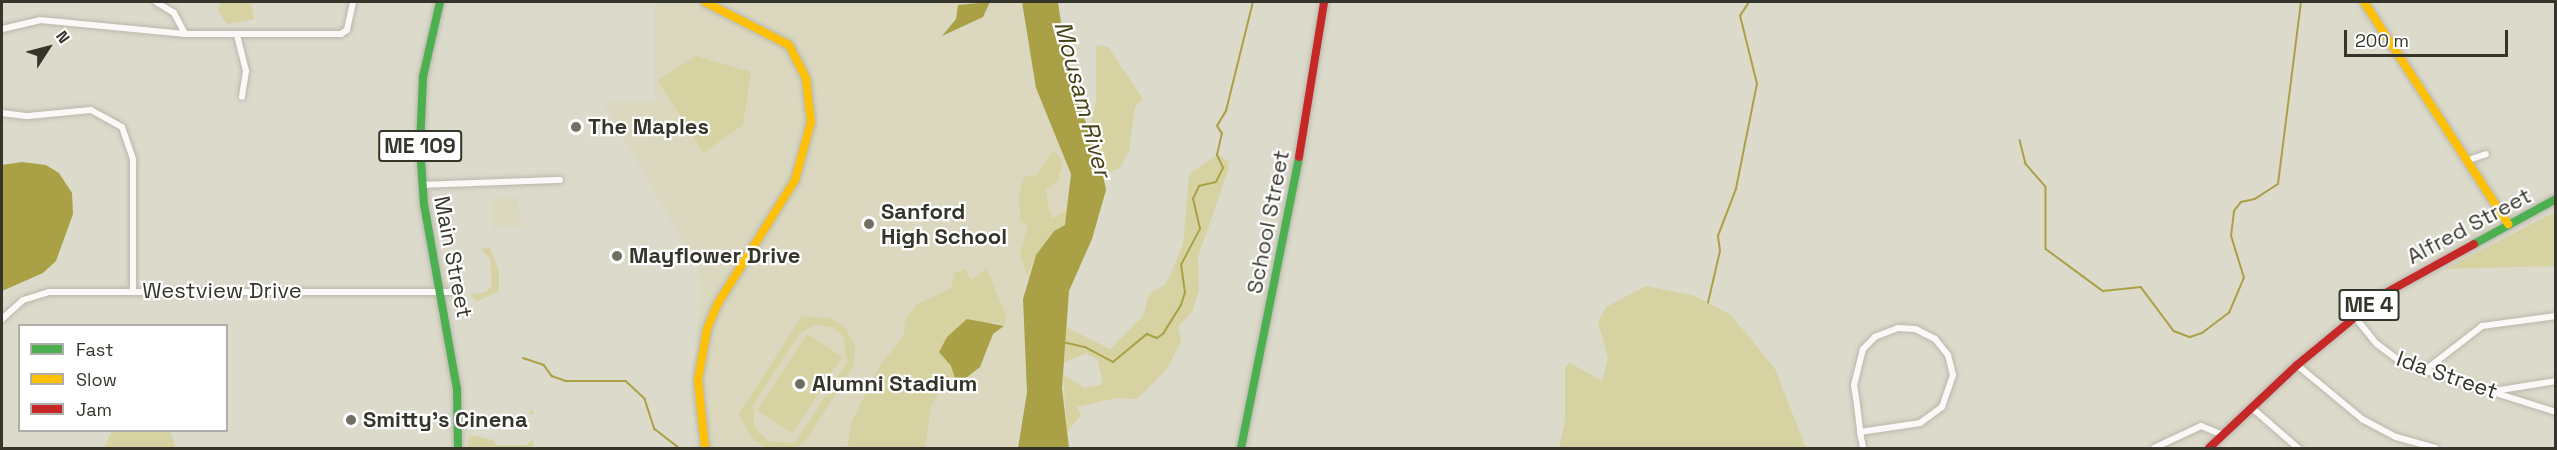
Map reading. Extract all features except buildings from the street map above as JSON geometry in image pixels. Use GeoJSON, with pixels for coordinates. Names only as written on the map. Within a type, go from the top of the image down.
{"type":"FeatureCollection","features":[{"type":"Feature","properties":{"kind":"main road","name":"Main Street"},"geometry":{"type":"LineString","coordinates":[[440,2],[421,99],[422,185],[457,389],[458,448]]}},
{"type":"Feature","properties":{"kind":"main road"},"geometry":{"type":"LineString","coordinates":[[705,2],[776,35],[793,50],[806,79],[811,122],[795,180],[718,303],[707,329],[698,380],[705,448]]}},
{"type":"Feature","properties":{"kind":"main road","name":"School Street"},"geometry":{"type":"LineString","coordinates":[[1241,448],[1293,197],[1324,2]]}},
{"type":"Feature","properties":{"kind":"main road"},"geometry":{"type":"LineString","coordinates":[[2364,2],[2508,224]]}},
{"type":"Feature","properties":{"kind":"main road","name":"Alfred Street"},"geometry":{"type":"LineString","coordinates":[[2209,448],[2297,365],[2354,316],[2419,272],[2556,199]]}},
{"type":"Feature","properties":{"kind":"street"},"geometry":{"type":"LineString","coordinates":[[156,2],[174,13],[184,34]]}},
{"type":"Feature","properties":{"kind":"street"},"geometry":{"type":"LineString","coordinates":[[2,29],[40,20],[184,34],[343,34],[353,2]]}},
{"type":"Feature","properties":{"kind":"street"},"geometry":{"type":"LineString","coordinates":[[237,35],[246,71],[242,97]]}},
{"type":"Feature","properties":{"kind":"street"},"geometry":{"type":"LineString","coordinates":[[2,112],[28,116],[91,110],[122,127],[133,159],[133,292]]}},
{"type":"Feature","properties":{"kind":"street"},"geometry":{"type":"LineString","coordinates":[[2466,161],[2486,154]]}},
{"type":"Feature","properties":{"kind":"street"},"geometry":{"type":"LineString","coordinates":[[422,185],[560,180]]}},
{"type":"Feature","properties":{"kind":"street","name":"Westview Drive"},"geometry":{"type":"LineString","coordinates":[[2,319],[23,300],[41,293],[441,290],[451,292]]}},
{"type":"Feature","properties":{"kind":"street","name":"Ida Street"},"geometry":{"type":"LineString","coordinates":[[2354,316],[2386,353],[2424,371],[2556,412]]}},
{"type":"Feature","properties":{"kind":"street"},"geometry":{"type":"LineString","coordinates":[[2424,371],[2482,326],[2556,316]]}},
{"type":"Feature","properties":{"kind":"street"},"geometry":{"type":"LineString","coordinates":[[1860,432],[1920,423],[1942,407],[1953,375],[1948,355],[1935,339],[1915,329],[1898,328],[1875,337],[1863,349],[1855,373],[1860,432],[1863,448]]}},
{"type":"Feature","properties":{"kind":"street"},"geometry":{"type":"LineString","coordinates":[[2297,365],[2362,420],[2396,438],[2436,448]]}},
{"type":"Feature","properties":{"kind":"street"},"geometry":{"type":"LineString","coordinates":[[2493,391],[2556,381]]}},
{"type":"Feature","properties":{"kind":"street"},"geometry":{"type":"LineString","coordinates":[[2252,408],[2298,448]]}},
{"type":"Feature","properties":{"kind":"street"},"geometry":{"type":"LineString","coordinates":[[2154,448],[2201,426],[2223,435]]}},
{"type":"Feature","properties":{"kind":"shaded area"},"geometry":{"type":"Polygon","coordinates":[[[221,2],[251,2],[254,19],[227,24],[218,10],[221,2]]]}},
{"type":"Feature","properties":{"kind":"shaded area","name":"Sanford High School"},"geometry":{"type":"Polygon","coordinates":[[[654,2],[1021,2],[1040,100],[1066,152],[1070,206],[1067,221],[1024,284],[1027,388],[1016,448],[700,448],[690,397],[701,292],[698,268],[603,102],[654,101],[654,2]]]}},
{"type":"Feature","properties":{"kind":"shaded area"},"geometry":{"type":"Polygon","coordinates":[[[990,2],[983,17],[942,36],[956,19],[958,5],[990,2]]]}},
{"type":"Feature","properties":{"kind":"shaded area"},"geometry":{"type":"Polygon","coordinates":[[[1022,2],[1058,2],[1069,79],[1100,159],[1106,190],[1092,239],[1069,291],[1062,388],[1069,448],[1018,448],[1027,392],[1023,299],[1036,255],[1054,231],[1065,225],[1071,174],[1036,88],[1022,2]]]}},
{"type":"Feature","properties":{"kind":"shaded area"},"geometry":{"type":"Polygon","coordinates":[[[1096,45],[1108,47],[1143,99],[1135,107],[1129,151],[1120,168],[1104,174],[1085,125],[1091,123],[1096,102],[1096,45]]]}},
{"type":"Feature","properties":{"kind":"shaded area"},"geometry":{"type":"Polygon","coordinates":[[[696,56],[751,72],[743,125],[703,153],[658,80],[696,56]]]}},
{"type":"Feature","properties":{"kind":"shaded area"},"geometry":{"type":"Polygon","coordinates":[[[1054,150],[1063,163],[1057,182],[1046,190],[1052,219],[1071,207],[1065,225],[1054,231],[1036,255],[1027,275],[1020,253],[1028,226],[1020,221],[1019,194],[1024,177],[1036,175],[1054,150]]]}},
{"type":"Feature","properties":{"kind":"shaded area"},"geometry":{"type":"Polygon","coordinates":[[[1217,155],[1229,161],[1228,170],[1198,257],[1199,290],[1192,312],[1178,327],[1181,341],[1167,369],[1137,399],[1117,398],[1077,407],[1081,415],[1067,432],[1063,374],[1084,388],[1101,385],[1102,378],[1098,360],[1086,353],[1064,363],[1066,327],[1110,349],[1143,316],[1149,294],[1166,284],[1183,245],[1189,174],[1217,155]]]}},
{"type":"Feature","properties":{"kind":"shaded area"},"geometry":{"type":"Polygon","coordinates":[[[22,162],[46,165],[59,173],[72,193],[73,214],[56,261],[43,273],[2,291],[2,165],[22,162]]]}},
{"type":"Feature","properties":{"kind":"shaded area"},"geometry":{"type":"Polygon","coordinates":[[[492,197],[517,197],[522,227],[492,228],[492,197]]]}},
{"type":"Feature","properties":{"kind":"shaded area"},"geometry":{"type":"Polygon","coordinates":[[[2555,212],[2555,266],[2445,269],[2555,212]]]}},
{"type":"Feature","properties":{"kind":"shaded area"},"geometry":{"type":"Polygon","coordinates":[[[490,248],[499,272],[499,291],[476,302],[471,294],[486,292],[492,285],[490,258],[480,249],[490,248]]]}},
{"type":"Feature","properties":{"kind":"shaded area"},"geometry":{"type":"Polygon","coordinates":[[[965,269],[971,280],[987,269],[1006,316],[1004,326],[995,321],[939,352],[951,366],[957,385],[940,391],[931,407],[925,448],[847,448],[852,421],[879,367],[904,335],[905,320],[916,305],[951,288],[954,273],[965,269]]]}},
{"type":"Feature","properties":{"kind":"shaded area"},"geometry":{"type":"Polygon","coordinates":[[[1646,286],[1695,296],[1731,315],[1775,369],[1806,448],[1559,448],[1565,422],[1565,367],[1570,363],[1602,381],[1608,358],[1598,322],[1606,307],[1646,286]]]}},
{"type":"Feature","properties":{"kind":"shaded area"},"geometry":{"type":"Polygon","coordinates":[[[802,316],[829,318],[844,326],[855,345],[854,365],[804,443],[795,448],[766,448],[752,438],[739,414],[802,316]],[[816,324],[799,334],[753,405],[754,427],[768,441],[795,443],[847,362],[843,336],[833,328],[816,324]]]}},
{"type":"Feature","properties":{"kind":"shaded area"},"geometry":{"type":"Polygon","coordinates":[[[967,319],[1004,326],[993,334],[980,367],[957,385],[951,366],[939,352],[947,337],[967,319]]]}},
{"type":"Feature","properties":{"kind":"shaded area","name":"Alumni Stadium"},"geometry":{"type":"Polygon","coordinates":[[[807,334],[842,357],[793,433],[757,410],[807,334]]]}},
{"type":"Feature","properties":{"kind":"shaded area"},"geometry":{"type":"Polygon","coordinates":[[[112,432],[170,432],[176,448],[104,448],[112,432]]]}},
{"type":"Feature","properties":{"kind":"shaded area"},"geometry":{"type":"Polygon","coordinates":[[[475,436],[493,440],[496,445],[527,445],[533,439],[533,447],[467,448],[469,437],[475,436]]]}},
{"type":"Feature","properties":{"kind":"waterway"},"geometry":{"type":"LineString","coordinates":[[1063,342],[1085,347],[1113,362],[1147,334],[1157,338],[1163,334],[1181,305],[1185,293],[1181,265],[1200,229],[1193,199],[1199,186],[1216,182],[1223,168],[1217,155],[1222,134],[1217,126],[1226,111],[1253,2]]}},
{"type":"Feature","properties":{"kind":"waterway"},"geometry":{"type":"LineString","coordinates":[[1708,303],[1720,251],[1718,236],[1736,189],[1757,84],[1740,16],[1749,2]]}},
{"type":"Feature","properties":{"kind":"waterway"},"geometry":{"type":"LineString","coordinates":[[2020,140],[2026,164],[2046,187],[2046,249],[2103,291],[2141,287],[2174,331],[2190,337],[2202,333],[2229,313],[2244,278],[2231,236],[2234,211],[2241,202],[2255,199],[2278,184],[2301,2]]}},
{"type":"Feature","properties":{"kind":"waterway"},"geometry":{"type":"LineString","coordinates":[[523,358],[544,365],[552,376],[566,381],[626,381],[645,399],[655,429],[679,448]]}},
{"type":"Feature","properties":{"kind":"traffic: fast"},"geometry":{"type":"LineString","coordinates":[[440,2],[423,77],[420,146],[424,204],[457,389],[458,448]]}},
{"type":"Feature","properties":{"kind":"traffic: fast"},"geometry":{"type":"LineString","coordinates":[[1241,448],[1299,157]]}},
{"type":"Feature","properties":{"kind":"traffic: fast"},"geometry":{"type":"LineString","coordinates":[[2474,244],[2556,199]]}},
{"type":"Feature","properties":{"kind":"traffic: slow"},"geometry":{"type":"LineString","coordinates":[[705,2],[789,45],[806,79],[811,122],[795,180],[718,303],[707,329],[698,380],[705,448]]}},
{"type":"Feature","properties":{"kind":"traffic: slow"},"geometry":{"type":"LineString","coordinates":[[2364,2],[2508,224]]}},
{"type":"Feature","properties":{"kind":"traffic: jam"},"geometry":{"type":"LineString","coordinates":[[1299,157],[1324,2]]}},
{"type":"Feature","properties":{"kind":"traffic: jam"},"geometry":{"type":"LineString","coordinates":[[2209,448],[2297,365],[2382,295],[2474,244]]}},
{"type":"Feature","properties":{"kind":"place","name":"The Maples"},"geometry":{"type":"Point","coordinates":[576,127]}},
{"type":"Feature","properties":{"kind":"place","name":"Sanford High School"},"geometry":{"type":"Point","coordinates":[869,224]}},
{"type":"Feature","properties":{"kind":"place","name":"Mayflower Drive"},"geometry":{"type":"Point","coordinates":[617,256]}},
{"type":"Feature","properties":{"kind":"place","name":"Alumni Stadium"},"geometry":{"type":"Point","coordinates":[800,384]}},
{"type":"Feature","properties":{"kind":"place","name":"Smitty's Cinena"},"geometry":{"type":"Point","coordinates":[351,420]}},
{"type":"Feature","properties":{"kind":"water label","name":"Mousam River"},"geometry":{"type":"Point","coordinates":[1083,99]}}]}
